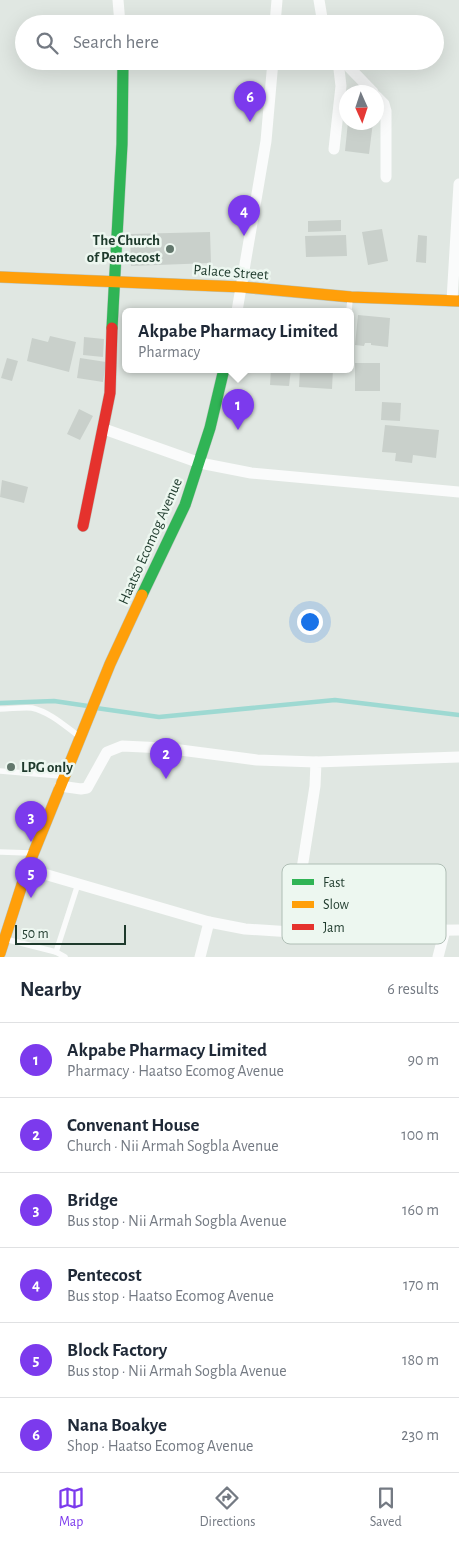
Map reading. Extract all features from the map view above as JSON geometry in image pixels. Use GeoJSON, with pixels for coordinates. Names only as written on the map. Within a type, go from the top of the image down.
{"type":"FeatureCollection","features":[{"type":"Feature","properties":{"kind":"street"},"geometry":{"type":"LineString","coordinates":[[118,0],[119,15]]}},
{"type":"Feature","properties":{"kind":"street"},"geometry":{"type":"LineString","coordinates":[[276,15],[277,0]]}},
{"type":"Feature","properties":{"kind":"street"},"geometry":{"type":"LineString","coordinates":[[319,0],[322,15]]}},
{"type":"Feature","properties":{"kind":"street"},"geometry":{"type":"LineString","coordinates":[[83,526],[110,393],[122,166],[123,70]]}},
{"type":"Feature","properties":{"kind":"street"},"geometry":{"type":"LineString","coordinates":[[238,308],[266,140],[272,70]]}},
{"type":"Feature","properties":{"kind":"street"},"geometry":{"type":"LineString","coordinates":[[334,149],[341,86],[339,70]]}},
{"type":"Feature","properties":{"kind":"street"},"geometry":{"type":"LineString","coordinates":[[352,70],[366,85]]}},
{"type":"Feature","properties":{"kind":"street"},"geometry":{"type":"LineString","coordinates":[[384,104],[386,111],[386,177]]}},
{"type":"Feature","properties":{"kind":"street"},"geometry":{"type":"LineString","coordinates":[[455,301],[459,184]]}},
{"type":"Feature","properties":{"kind":"street","name":"Palace Street"},"geometry":{"type":"LineString","coordinates":[[0,277],[242,287],[351,297],[455,301]]}},
{"type":"Feature","properties":{"kind":"street","name":"Haatso Ecomog Avenue"},"geometry":{"type":"LineString","coordinates":[[0,954],[27,869],[86,722],[110,664],[186,504],[215,412],[223,373]]}},
{"type":"Feature","properties":{"kind":"street"},"geometry":{"type":"LineString","coordinates":[[104,429],[200,463],[252,473],[459,492]]}},
{"type":"Feature","properties":{"kind":"street"},"geometry":{"type":"LineString","coordinates":[[62,781],[81,789],[87,788],[106,752],[122,746],[165,748],[257,760],[316,762],[459,757]]}},
{"type":"Feature","properties":{"kind":"street"},"geometry":{"type":"LineString","coordinates":[[303,864],[315,786],[316,762]]}},
{"type":"Feature","properties":{"kind":"street"},"geometry":{"type":"LineString","coordinates":[[27,869],[209,922],[245,929],[282,931]]}},
{"type":"Feature","properties":{"kind":"street"},"geometry":{"type":"LineString","coordinates":[[200,957],[209,922]]}},
{"type":"Feature","properties":{"kind":"street"},"geometry":{"type":"LineString","coordinates":[[446,930],[459,930]]}},
{"type":"Feature","properties":{"kind":"street"},"geometry":{"type":"LineString","coordinates":[[438,957],[441,944]]}},
{"type":"Feature","properties":{"kind":"lane"},"geometry":{"type":"LineString","coordinates":[[349,308],[351,297]]}},
{"type":"Feature","properties":{"kind":"lane"},"geometry":{"type":"LineString","coordinates":[[0,709],[30,708],[40,711],[49,715],[80,737]]}},
{"type":"Feature","properties":{"kind":"lane"},"geometry":{"type":"LineString","coordinates":[[0,771],[62,781]]}},
{"type":"Feature","properties":{"kind":"lane"},"geometry":{"type":"LineString","coordinates":[[0,852],[34,853]]}},
{"type":"Feature","properties":{"kind":"lane"},"geometry":{"type":"LineString","coordinates":[[56,952],[78,884]]}},
{"type":"Feature","properties":{"kind":"lane"},"geometry":{"type":"LineString","coordinates":[[5,939],[56,952],[65,957]]}},
{"type":"Feature","properties":{"kind":"building"},"geometry":{"type":"Polygon","coordinates":[[[347,130],[372,130],[369,154],[345,151],[347,130]]]}},
{"type":"Feature","properties":{"kind":"building"},"geometry":{"type":"Polygon","coordinates":[[[341,220],[341,231],[308,232],[308,221],[341,220]]]}},
{"type":"Feature","properties":{"kind":"building"},"geometry":{"type":"Polygon","coordinates":[[[382,229],[388,261],[368,265],[362,232],[382,229]]]}},
{"type":"Feature","properties":{"kind":"building","name":"The Church of Pentecost"},"geometry":{"type":"Polygon","coordinates":[[[210,232],[211,263],[131,266],[130,234],[210,232]]]}},
{"type":"Feature","properties":{"kind":"building"},"geometry":{"type":"Polygon","coordinates":[[[346,235],[347,256],[306,257],[305,236],[346,235]]]}},
{"type":"Feature","properties":{"kind":"building"},"geometry":{"type":"Polygon","coordinates":[[[418,235],[427,236],[426,263],[416,262],[418,235]]]}},
{"type":"Feature","properties":{"kind":"building"},"geometry":{"type":"Polygon","coordinates":[[[358,315],[390,318],[388,347],[371,345],[371,343],[365,343],[364,346],[355,345],[358,315]]]}},
{"type":"Feature","properties":{"kind":"building"},"geometry":{"type":"Polygon","coordinates":[[[50,336],[76,342],[69,372],[27,361],[32,338],[48,342],[50,336]]]}},
{"type":"Feature","properties":{"kind":"building"},"geometry":{"type":"Polygon","coordinates":[[[84,337],[104,339],[103,357],[83,355],[84,337]]]}},
{"type":"Feature","properties":{"kind":"building"},"geometry":{"type":"Polygon","coordinates":[[[7,358],[18,361],[12,381],[1,378],[7,358]]]}},
{"type":"Feature","properties":{"kind":"building"},"geometry":{"type":"Polygon","coordinates":[[[80,358],[106,362],[103,382],[77,378],[80,358]]]}},
{"type":"Feature","properties":{"kind":"building"},"geometry":{"type":"Polygon","coordinates":[[[355,363],[380,363],[380,391],[355,391],[355,363]]]}},
{"type":"Feature","properties":{"kind":"building"},"geometry":{"type":"Polygon","coordinates":[[[271,373],[291,373],[289,386],[270,385],[271,373]]]}},
{"type":"Feature","properties":{"kind":"building"},"geometry":{"type":"Polygon","coordinates":[[[300,373],[333,373],[332,389],[299,387],[300,373]]]}},
{"type":"Feature","properties":{"kind":"building"},"geometry":{"type":"Polygon","coordinates":[[[382,402],[401,403],[400,421],[381,420],[382,402]]]}},
{"type":"Feature","properties":{"kind":"building"},"geometry":{"type":"Polygon","coordinates":[[[79,409],[93,416],[80,440],[67,434],[79,409]]]}},
{"type":"Feature","properties":{"kind":"building"},"geometry":{"type":"Polygon","coordinates":[[[385,425],[439,430],[436,458],[413,455],[412,463],[395,461],[396,453],[382,452],[385,425]]]}},
{"type":"Feature","properties":{"kind":"building"},"geometry":{"type":"Polygon","coordinates":[[[2,480],[28,487],[24,503],[0,497],[2,480]]]}},
{"type":"Feature","properties":{"kind":"waterway"},"geometry":{"type":"LineString","coordinates":[[96,708],[159,717],[335,700],[459,715]]}},
{"type":"Feature","properties":{"kind":"waterway"},"geometry":{"type":"LineString","coordinates":[[0,703],[54,701],[88,706]]}},
{"type":"Feature","properties":{"kind":"traffic: fast"},"geometry":{"type":"LineString","coordinates":[[112,328],[122,144],[123,70]]}},
{"type":"Feature","properties":{"kind":"traffic: fast"},"geometry":{"type":"LineString","coordinates":[[142,595],[185,505],[210,428],[223,373]]}},
{"type":"Feature","properties":{"kind":"traffic: slow"},"geometry":{"type":"LineString","coordinates":[[0,277],[242,287],[351,297],[459,301]]}},
{"type":"Feature","properties":{"kind":"traffic: slow"},"geometry":{"type":"LineString","coordinates":[[0,953],[27,869],[110,664],[142,595]]}},
{"type":"Feature","properties":{"kind":"traffic: jam"},"geometry":{"type":"LineString","coordinates":[[83,526],[110,393],[112,328]]}},
{"type":"Feature","properties":{"kind":"place","name":"Nana Boakye"},"geometry":{"type":"Point","coordinates":[250,122]}},
{"type":"Feature","properties":{"kind":"place","name":"Pentecost"},"geometry":{"type":"Point","coordinates":[244,236]}},
{"type":"Feature","properties":{"kind":"place","name":"The Church of Pentecost"},"geometry":{"type":"Point","coordinates":[170,249]}},
{"type":"Feature","properties":{"kind":"place","name":"Akpabe Pharmacy Limited"},"geometry":{"type":"Point","coordinates":[238,430]}},
{"type":"Feature","properties":{"kind":"place","name":"LPG only"},"geometry":{"type":"Point","coordinates":[11,767]}},
{"type":"Feature","properties":{"kind":"place","name":"Convenant House"},"geometry":{"type":"Point","coordinates":[166,779]}},
{"type":"Feature","properties":{"kind":"place","name":"Bridge"},"geometry":{"type":"Point","coordinates":[31,842]}},
{"type":"Feature","properties":{"kind":"place","name":"Block Factory"},"geometry":{"type":"Point","coordinates":[31,898]}}]}
